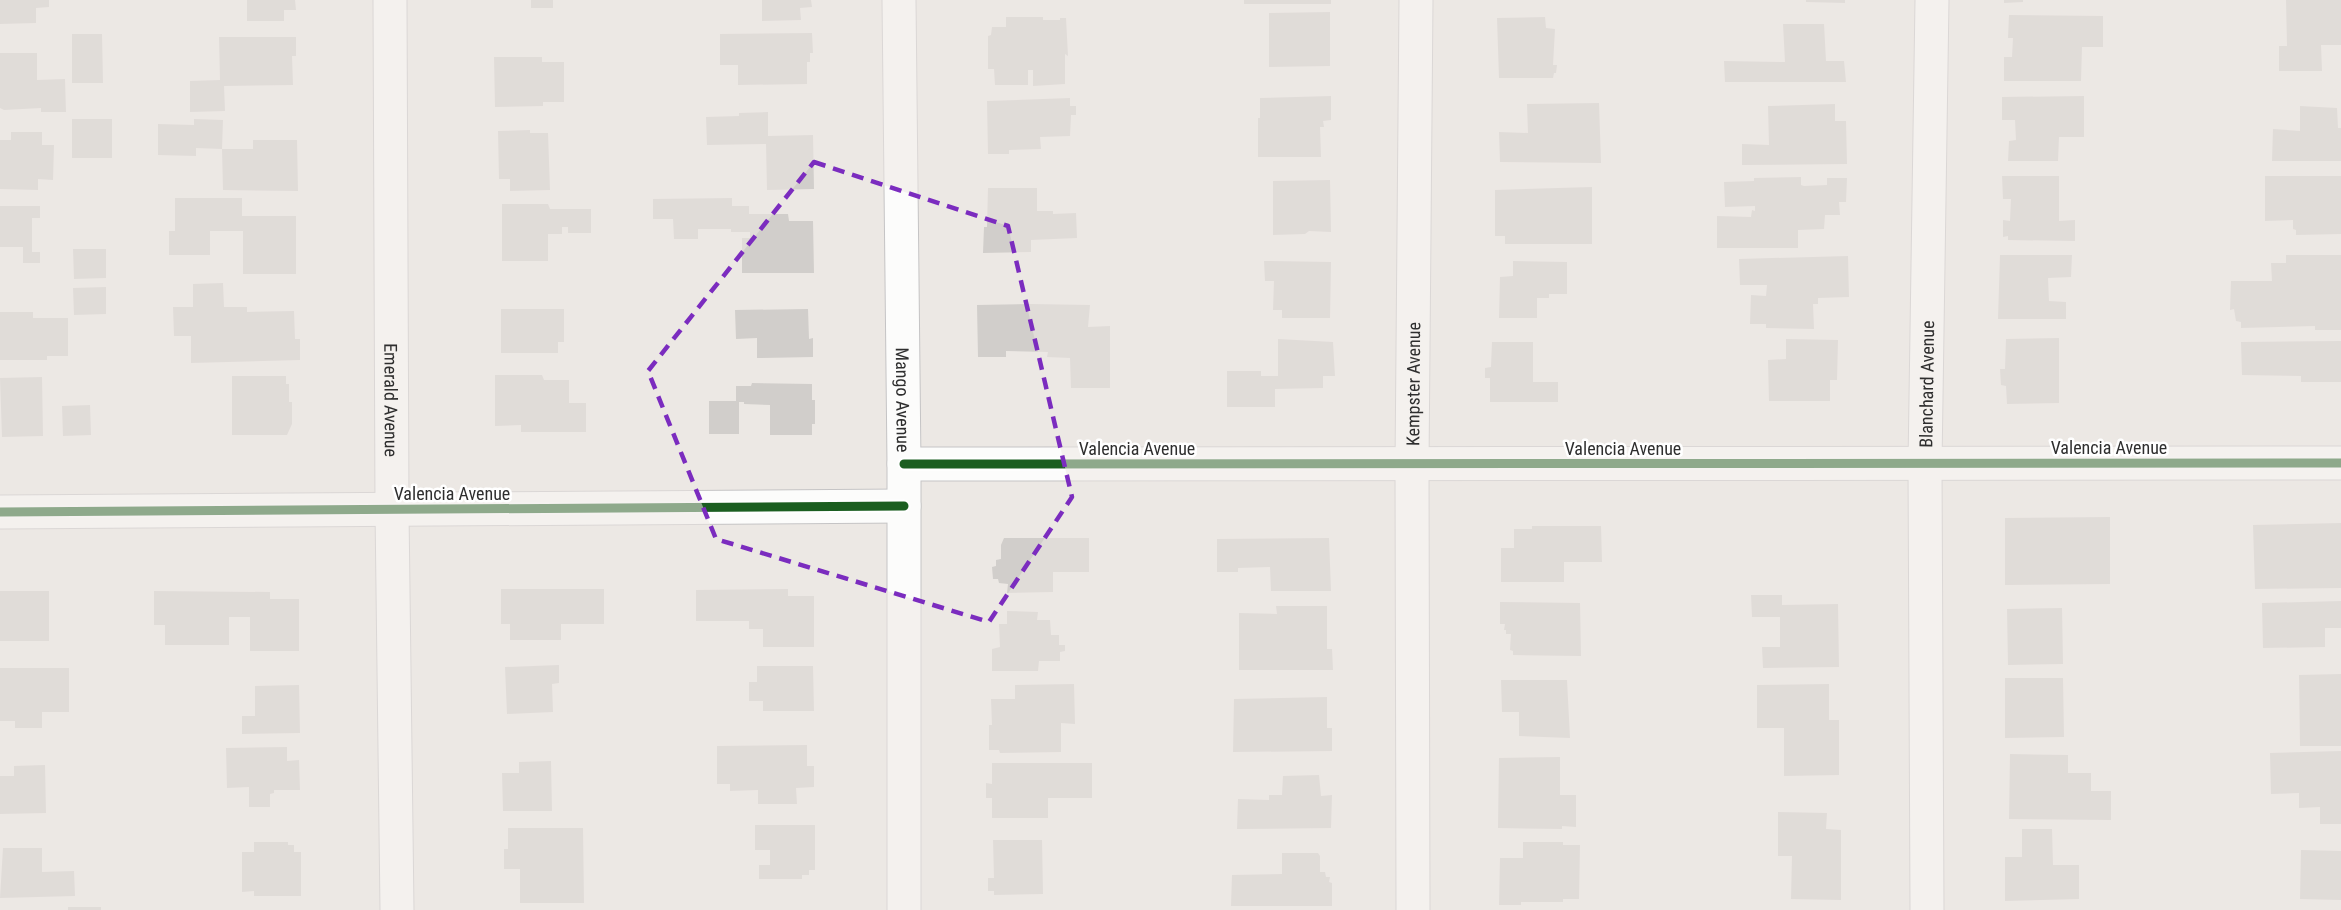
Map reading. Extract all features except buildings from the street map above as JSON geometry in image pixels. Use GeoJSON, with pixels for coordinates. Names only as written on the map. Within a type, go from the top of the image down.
{"type":"FeatureCollection","features":[{"type":"Feature","properties":{"kind":"street","name":"Emerald Avenue"},"geometry":{"type":"LineString","coordinates":[[390,0],[392,510],[397,910]]}},
{"type":"Feature","properties":{"kind":"street","name":"Mango Avenue"},"geometry":{"type":"LineString","coordinates":[[899,0],[904,464],[904,910]]}},
{"type":"Feature","properties":{"kind":"street","name":"Kempster Avenue"},"geometry":{"type":"LineString","coordinates":[[1413,910],[1412,465],[1416,0]]}},
{"type":"Feature","properties":{"kind":"street","name":"Blanchard Avenue"},"geometry":{"type":"LineString","coordinates":[[1927,910],[1925,464],[1932,0]]}},
{"type":"Feature","properties":{"kind":"street","name":"Valencia Avenue"},"geometry":{"type":"LineString","coordinates":[[904,464],[2341,462]]}},
{"type":"Feature","properties":{"kind":"street","name":"Valencia Avenue"},"geometry":{"type":"LineString","coordinates":[[0,512],[904,506]]}},
{"type":"Feature","properties":{"kind":"highlighted area"},"geometry":{"type":"Polygon","coordinates":[[[814,162],[1008,226],[1072,497],[989,622],[716,539],[648,371],[814,162]]]}},
{"type":"Feature","properties":{"kind":"cycle path"},"geometry":{"type":"LineString","coordinates":[[904,464],[2341,463]]}},
{"type":"Feature","properties":{"kind":"cycle path"},"geometry":{"type":"LineString","coordinates":[[0,512],[904,506]]}}]}
